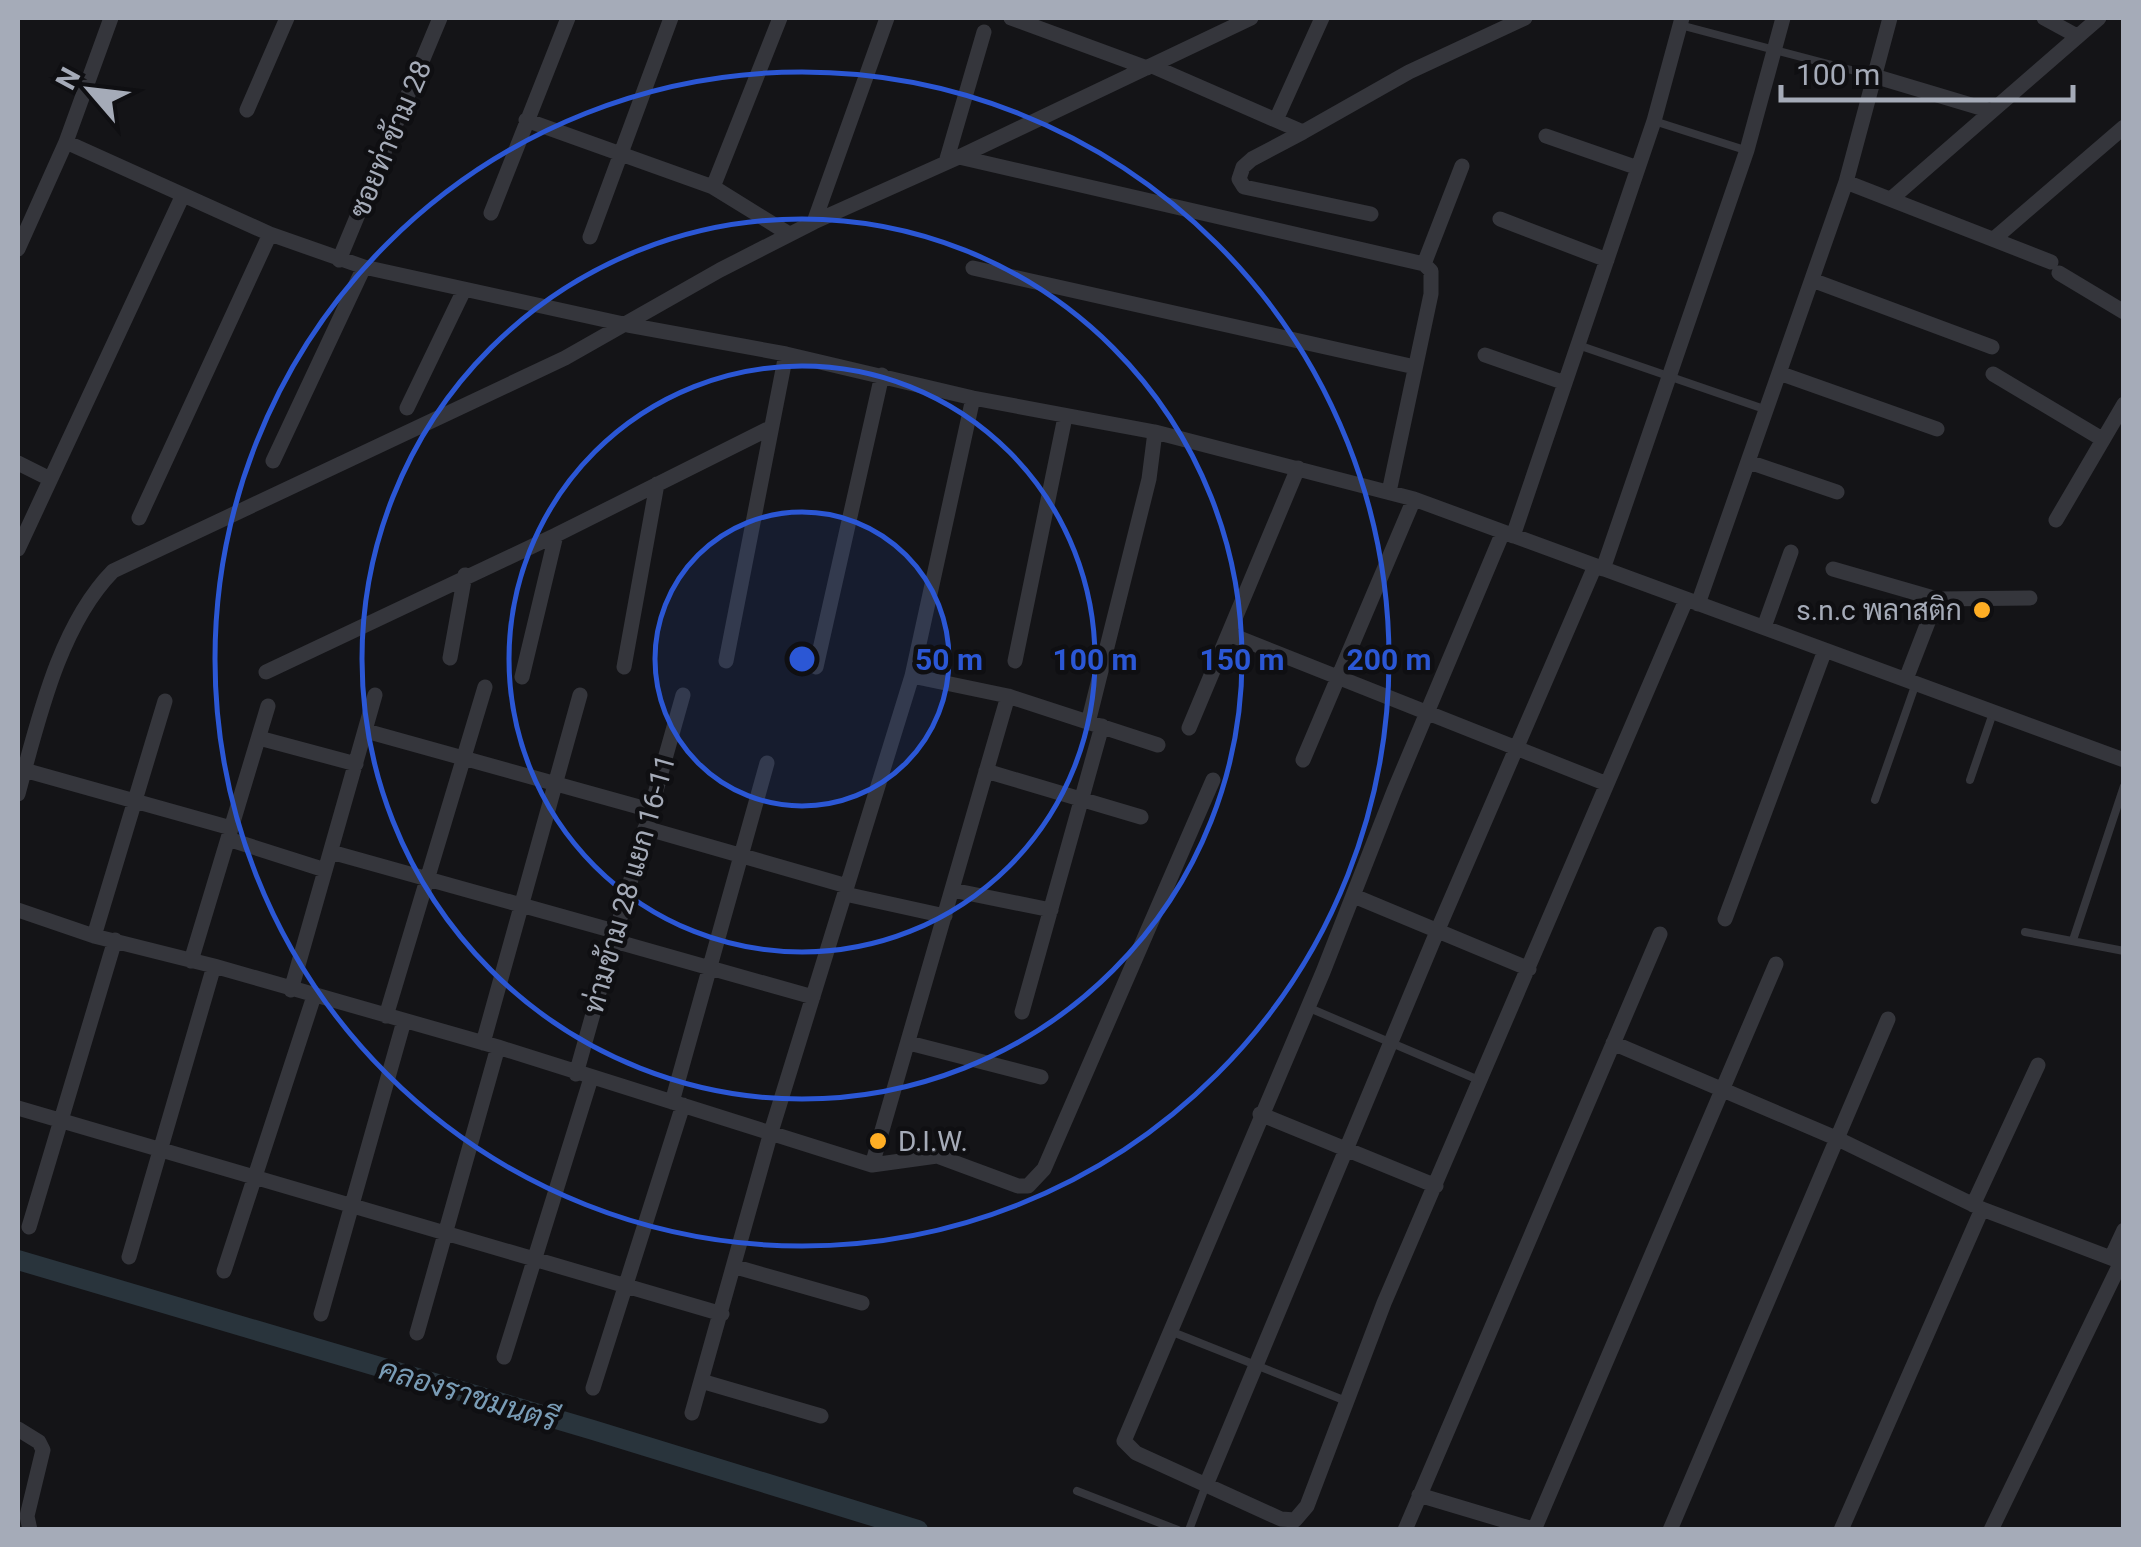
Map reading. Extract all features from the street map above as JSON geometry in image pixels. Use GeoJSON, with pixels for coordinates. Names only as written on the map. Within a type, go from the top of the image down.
{"type":"FeatureCollection","features":[{"type":"Feature","properties":{"kind":"street"},"geometry":{"type":"LineString","coordinates":[[18,249],[66,142],[110,18]]}},
{"type":"Feature","properties":{"kind":"street"},"geometry":{"type":"LineString","coordinates":[[247,110],[287,18]]}},
{"type":"Feature","properties":{"kind":"street","name":"ซอยท่าข้าม 28"},"geometry":{"type":"LineString","coordinates":[[339,260],[440,18]]}},
{"type":"Feature","properties":{"kind":"street"},"geometry":{"type":"LineString","coordinates":[[491,213],[568,18]]}},
{"type":"Feature","properties":{"kind":"street"},"geometry":{"type":"LineString","coordinates":[[590,237],[672,18]]}},
{"type":"Feature","properties":{"kind":"street"},"geometry":{"type":"LineString","coordinates":[[713,188],[780,18]]}},
{"type":"Feature","properties":{"kind":"street"},"geometry":{"type":"LineString","coordinates":[[814,222],[887,18]]}},
{"type":"Feature","properties":{"kind":"street"},"geometry":{"type":"LineString","coordinates":[[1010,18],[1150,67],[1303,132]]}},
{"type":"Feature","properties":{"kind":"street"},"geometry":{"type":"LineString","coordinates":[[18,794],[43,704],[78,616],[95,589],[113,571],[565,358],[789,234],[1251,18]]}},
{"type":"Feature","properties":{"kind":"street"},"geometry":{"type":"LineString","coordinates":[[1276,120],[1322,18]]}},
{"type":"Feature","properties":{"kind":"street"},"geometry":{"type":"LineString","coordinates":[[1372,214],[1244,187],[1239,179],[1243,168],[1409,72],[1525,18]]}},
{"type":"Feature","properties":{"kind":"street"},"geometry":{"type":"LineString","coordinates":[[1206,1485],[1438,930],[1599,568],[1670,377],[1747,150],[1783,18]]}},
{"type":"Feature","properties":{"kind":"street"},"geometry":{"type":"LineString","coordinates":[[1681,21],[1654,121],[1565,383],[1508,534],[1427,712],[1354,896],[1124,1441],[1136,1453],[1282,1519],[1296,1520],[1307,1506],[1346,1401],[1436,1186],[1607,784],[1692,602],[1749,462],[1846,182],[1890,18]]}},
{"type":"Feature","properties":{"kind":"street"},"geometry":{"type":"LineString","coordinates":[[2044,18],[2077,36]]}},
{"type":"Feature","properties":{"kind":"street"},"geometry":{"type":"LineString","coordinates":[[1892,198],[2098,18]]}},
{"type":"Feature","properties":{"kind":"street"},"geometry":{"type":"LineString","coordinates":[[952,160],[984,32]]}},
{"type":"Feature","properties":{"kind":"street"},"geometry":{"type":"LineString","coordinates":[[1874,76],[1991,111]]}},
{"type":"Feature","properties":{"kind":"street"},"geometry":{"type":"LineString","coordinates":[[526,120],[713,188],[789,234]]}},
{"type":"Feature","properties":{"kind":"street"},"geometry":{"type":"LineString","coordinates":[[1995,238],[2124,127]]}},
{"type":"Feature","properties":{"kind":"street"},"geometry":{"type":"LineString","coordinates":[[1546,136],[1638,168]]}},
{"type":"Feature","properties":{"kind":"street"},"geometry":{"type":"LineString","coordinates":[[66,142],[270,234],[364,267],[786,354],[973,398],[1155,432],[1414,499],[2124,760]]}},
{"type":"Feature","properties":{"kind":"street"},"geometry":{"type":"LineString","coordinates":[[952,160],[1424,264],[1432,279],[1388,492]]}},
{"type":"Feature","properties":{"kind":"street"},"geometry":{"type":"LineString","coordinates":[[1424,264],[1462,166]]}},
{"type":"Feature","properties":{"kind":"street"},"geometry":{"type":"LineString","coordinates":[[1846,182],[1995,238],[2056,268],[2124,312]]}},
{"type":"Feature","properties":{"kind":"street"},"geometry":{"type":"LineString","coordinates":[[18,549],[182,196]]}},
{"type":"Feature","properties":{"kind":"street"},"geometry":{"type":"LineString","coordinates":[[1500,219],[1607,260]]}},
{"type":"Feature","properties":{"kind":"street"},"geometry":{"type":"LineString","coordinates":[[139,518],[270,234]]}},
{"type":"Feature","properties":{"kind":"street"},"geometry":{"type":"LineString","coordinates":[[273,461],[364,267]]}},
{"type":"Feature","properties":{"kind":"street"},"geometry":{"type":"LineString","coordinates":[[973,268],[1415,367]]}},
{"type":"Feature","properties":{"kind":"street"},"geometry":{"type":"LineString","coordinates":[[1812,280],[1992,347]]}},
{"type":"Feature","properties":{"kind":"street"},"geometry":{"type":"LineString","coordinates":[[407,408],[464,290]]}},
{"type":"Feature","properties":{"kind":"street"},"geometry":{"type":"LineString","coordinates":[[726,661],[786,354]]}},
{"type":"Feature","properties":{"kind":"street"},"geometry":{"type":"LineString","coordinates":[[1485,356],[1565,383]]}},
{"type":"Feature","properties":{"kind":"street"},"geometry":{"type":"LineString","coordinates":[[1779,374],[1937,429]]}},
{"type":"Feature","properties":{"kind":"street"},"geometry":{"type":"LineString","coordinates":[[1993,374],[2102,439]]}},
{"type":"Feature","properties":{"kind":"street"},"geometry":{"type":"LineString","coordinates":[[816,666],[882,375]]}},
{"type":"Feature","properties":{"kind":"street"},"geometry":{"type":"LineString","coordinates":[[692,1413],[771,1132],[912,676],[973,398]]}},
{"type":"Feature","properties":{"kind":"street"},"geometry":{"type":"LineString","coordinates":[[2056,520],[2124,404]]}},
{"type":"Feature","properties":{"kind":"street"},"geometry":{"type":"LineString","coordinates":[[1015,661],[1065,416]]}},
{"type":"Feature","properties":{"kind":"street"},"geometry":{"type":"LineString","coordinates":[[266,672],[556,535],[770,428]]}},
{"type":"Feature","properties":{"kind":"street"},"geometry":{"type":"LineString","coordinates":[[1022,1012],[1081,800],[1149,479],[1155,432]]}},
{"type":"Feature","properties":{"kind":"street"},"geometry":{"type":"LineString","coordinates":[[1749,462],[1838,492]]}},
{"type":"Feature","properties":{"kind":"street"},"geometry":{"type":"LineString","coordinates":[[18,463],[50,479]]}},
{"type":"Feature","properties":{"kind":"street"},"geometry":{"type":"LineString","coordinates":[[1188,728],[1298,468]]}},
{"type":"Feature","properties":{"kind":"street"},"geometry":{"type":"LineString","coordinates":[[624,667],[656,484]]}},
{"type":"Feature","properties":{"kind":"street"},"geometry":{"type":"LineString","coordinates":[[1303,760],[1414,499]]}},
{"type":"Feature","properties":{"kind":"street"},"geometry":{"type":"LineString","coordinates":[[522,676],[556,535]]}},
{"type":"Feature","properties":{"kind":"street"},"geometry":{"type":"LineString","coordinates":[[1764,627],[1792,552]]}},
{"type":"Feature","properties":{"kind":"street"},"geometry":{"type":"LineString","coordinates":[[1833,569],[1936,600],[2030,598]]}},
{"type":"Feature","properties":{"kind":"street"},"geometry":{"type":"LineString","coordinates":[[450,658],[465,575]]}},
{"type":"Feature","properties":{"kind":"street"},"geometry":{"type":"LineString","coordinates":[[1911,681],[1936,600]]}},
{"type":"Feature","properties":{"kind":"street"},"geometry":{"type":"LineString","coordinates":[[1229,634],[1607,784]]}},
{"type":"Feature","properties":{"kind":"street"},"geometry":{"type":"LineString","coordinates":[[1726,919],[1825,650]]}},
{"type":"Feature","properties":{"kind":"street"},"geometry":{"type":"LineString","coordinates":[[912,676],[1008,696],[1158,745]]}},
{"type":"Feature","properties":{"kind":"street"},"geometry":{"type":"LineString","coordinates":[[386,1016],[485,687]]}},
{"type":"Feature","properties":{"kind":"street"},"geometry":{"type":"LineString","coordinates":[[417,1333],[445,1234],[522,904],[580,695]]}},
{"type":"Feature","properties":{"kind":"street","name":"ท่ามข้าม 28 แยก 16-11"},"geometry":{"type":"LineString","coordinates":[[504,1357],[535,1259],[583,1076],[612,936],[682,695]]}},
{"type":"Feature","properties":{"kind":"street"},"geometry":{"type":"LineString","coordinates":[[291,990],[376,696]]}},
{"type":"Feature","properties":{"kind":"street"},"geometry":{"type":"LineString","coordinates":[[872,1165],[1008,696]]}},
{"type":"Feature","properties":{"kind":"street"},"geometry":{"type":"LineString","coordinates":[[94,936],[166,701]]}},
{"type":"Feature","properties":{"kind":"street"},"geometry":{"type":"LineString","coordinates":[[192,960],[268,706]]}},
{"type":"Feature","properties":{"kind":"street"},"geometry":{"type":"LineString","coordinates":[[366,730],[650,810]]}},
{"type":"Feature","properties":{"kind":"street"},"geometry":{"type":"LineString","coordinates":[[258,738],[356,764]]}},
{"type":"Feature","properties":{"kind":"street"},"geometry":{"type":"LineString","coordinates":[[593,1388],[678,1104],[710,969],[768,763]]}},
{"type":"Feature","properties":{"kind":"street"},"geometry":{"type":"LineString","coordinates":[[24,770],[135,802],[326,870]]}},
{"type":"Feature","properties":{"kind":"street"},"geometry":{"type":"LineString","coordinates":[[986,771],[1141,818]]}},
{"type":"Feature","properties":{"kind":"street"},"geometry":{"type":"LineString","coordinates":[[18,910],[94,936],[491,1045],[872,1165],[937,1156],[1018,1186],[1028,1186],[1037,1180],[1213,780]]}},
{"type":"Feature","properties":{"kind":"street"},"geometry":{"type":"LineString","coordinates":[[645,828],[945,916]]}},
{"type":"Feature","properties":{"kind":"street"},"geometry":{"type":"LineString","coordinates":[[331,852],[522,904],[710,969],[813,997]]}},
{"type":"Feature","properties":{"kind":"street"},"geometry":{"type":"LineString","coordinates":[[952,890],[1050,910]]}},
{"type":"Feature","properties":{"kind":"street"},"geometry":{"type":"LineString","coordinates":[[1354,896],[1529,969]]}},
{"type":"Feature","properties":{"kind":"street"},"geometry":{"type":"LineString","coordinates":[[1404,1530],[1660,934]]}},
{"type":"Feature","properties":{"kind":"street"},"geometry":{"type":"LineString","coordinates":[[29,1227],[115,940]]}},
{"type":"Feature","properties":{"kind":"street"},"geometry":{"type":"LineString","coordinates":[[1419,1494],[1534,1529],[1776,964]]}},
{"type":"Feature","properties":{"kind":"street"},"geometry":{"type":"LineString","coordinates":[[129,1257],[214,966]]}},
{"type":"Feature","properties":{"kind":"street"},"geometry":{"type":"LineString","coordinates":[[224,1271],[314,996]]}},
{"type":"Feature","properties":{"kind":"street"},"geometry":{"type":"LineString","coordinates":[[1670,1530],[1888,1019]]}},
{"type":"Feature","properties":{"kind":"street"},"geometry":{"type":"LineString","coordinates":[[321,1314],[404,1021]]}},
{"type":"Feature","properties":{"kind":"street"},"geometry":{"type":"LineString","coordinates":[[1613,1042],[1838,1138],[1978,1207],[2118,1261]]}},
{"type":"Feature","properties":{"kind":"street"},"geometry":{"type":"LineString","coordinates":[[909,1043],[1041,1077]]}},
{"type":"Feature","properties":{"kind":"street"},"geometry":{"type":"LineString","coordinates":[[1841,1530],[2038,1065]]}},
{"type":"Feature","properties":{"kind":"street"},"geometry":{"type":"LineString","coordinates":[[18,1108],[722,1314]]}},
{"type":"Feature","properties":{"kind":"street"},"geometry":{"type":"LineString","coordinates":[[1260,1114],[1436,1186]]}},
{"type":"Feature","properties":{"kind":"street"},"geometry":{"type":"LineString","coordinates":[[1992,1530],[2118,1261],[2124,1230]]}},
{"type":"Feature","properties":{"kind":"street"},"geometry":{"type":"LineString","coordinates":[[736,1267],[862,1303]]}},
{"type":"Feature","properties":{"kind":"street"},"geometry":{"type":"LineString","coordinates":[[702,1380],[821,1416]]}},
{"type":"Feature","properties":{"kind":"street"},"geometry":{"type":"LineString","coordinates":[[18,1429],[39,1442],[42,1450],[27,1516],[30,1530]]}},
{"type":"Feature","properties":{"kind":"lane"},"geometry":{"type":"LineString","coordinates":[[1681,21],[1874,76]]}},
{"type":"Feature","properties":{"kind":"lane"},"geometry":{"type":"LineString","coordinates":[[1654,121],[1747,150]]}},
{"type":"Feature","properties":{"kind":"lane"},"geometry":{"type":"LineString","coordinates":[[1578,344],[1767,410]]}},
{"type":"Feature","properties":{"kind":"lane"},"geometry":{"type":"LineString","coordinates":[[1874,800],[1911,681]]}},
{"type":"Feature","properties":{"kind":"lane"},"geometry":{"type":"LineString","coordinates":[[1970,780],[1994,711]]}},
{"type":"Feature","properties":{"kind":"lane"},"geometry":{"type":"LineString","coordinates":[[2073,940],[2124,786]]}},
{"type":"Feature","properties":{"kind":"lane"},"geometry":{"type":"LineString","coordinates":[[2026,932],[2124,951]]}},
{"type":"Feature","properties":{"kind":"lane"},"geometry":{"type":"LineString","coordinates":[[1307,1007],[1481,1081]]}},
{"type":"Feature","properties":{"kind":"lane"},"geometry":{"type":"LineString","coordinates":[[1170,1330],[1346,1401]]}},
{"type":"Feature","properties":{"kind":"lane"},"geometry":{"type":"LineString","coordinates":[[1189,1530],[1206,1485]]}},
{"type":"Feature","properties":{"kind":"lane"},"geometry":{"type":"LineString","coordinates":[[1077,1490],[1178,1530]]}},
{"type":"Feature","properties":{"kind":"waterway","name":"คลองราชมนตรี"},"geometry":{"type":"LineString","coordinates":[[18,1260],[918,1530]]}},
{"type":"Feature","properties":{"kind":"place","name":"s.n.c พลาสติก"},"geometry":{"type":"Point","coordinates":[1982,610]}},
{"type":"Feature","properties":{"kind":"place","name":"D.I.W."},"geometry":{"type":"Point","coordinates":[878,1141]}}]}
